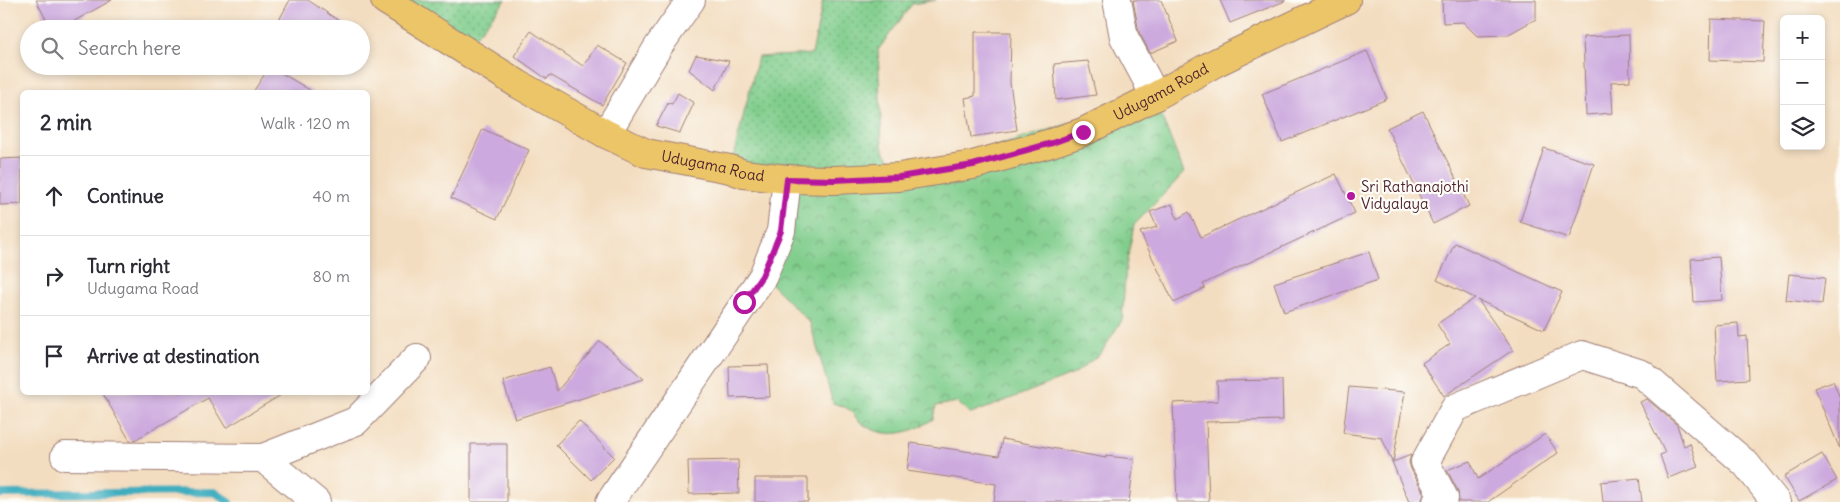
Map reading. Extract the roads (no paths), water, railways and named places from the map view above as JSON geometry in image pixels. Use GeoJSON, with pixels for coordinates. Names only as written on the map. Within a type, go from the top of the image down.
{"type":"FeatureCollection","features":[{"type":"Feature","properties":{"kind":"main road","name":"Udugama Road"},"geometry":{"type":"LineString","coordinates":[[385,0],[518,84],[606,134],[646,154],[730,169],[744,174],[787,179],[834,180],[899,177],[973,165],[1052,143],[1083,132],[1154,97],[1215,63],[1346,0]]}},
{"type":"Feature","properties":{"kind":"street"},"geometry":{"type":"LineString","coordinates":[[606,134],[658,47],[691,0]]}},
{"type":"Feature","properties":{"kind":"street"},"geometry":{"type":"LineString","coordinates":[[1117,0],[1124,37],[1154,97]]}},
{"type":"Feature","properties":{"kind":"street"},"geometry":{"type":"LineString","coordinates":[[610,502],[762,276],[781,231],[787,179]]}},
{"type":"Feature","properties":{"kind":"street"},"geometry":{"type":"LineString","coordinates":[[1437,502],[1444,498],[1425,462],[1455,408],[1582,355],[1642,374],[1746,464],[1776,502]]}},
{"type":"Feature","properties":{"kind":"street"},"geometry":{"type":"LineString","coordinates":[[65,456],[263,458],[356,421],[417,358]]}},
{"type":"Feature","properties":{"kind":"street"},"geometry":{"type":"LineString","coordinates":[[263,458],[316,502]]}},
{"type":"Feature","properties":{"kind":"waterway"},"geometry":{"type":"LineString","coordinates":[[0,494],[215,492],[229,502]]}},
{"type":"Feature","properties":{"kind":"place","name":"Sri Rathanajothi Vidyalaya"},"geometry":{"type":"Point","coordinates":[1351,196]}}]}
